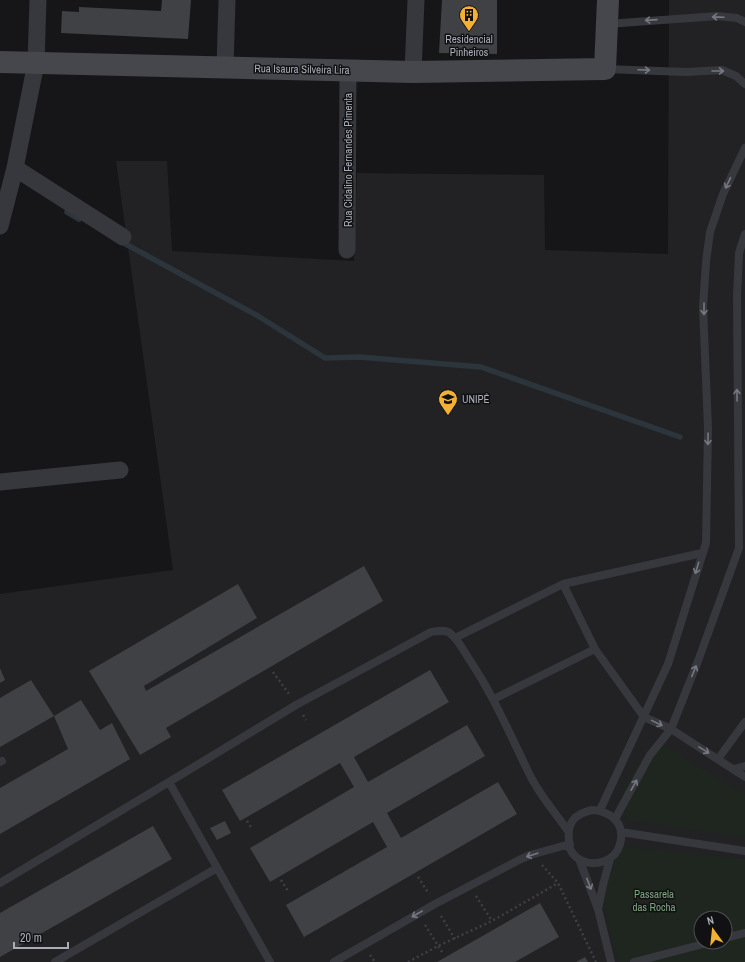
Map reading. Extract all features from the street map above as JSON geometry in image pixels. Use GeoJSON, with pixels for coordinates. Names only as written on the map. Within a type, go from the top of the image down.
{"type":"FeatureCollection","features":[{"type":"Feature","properties":{"kind":"main road"},"geometry":{"type":"LineString","coordinates":[[605,69],[608,0]]}},
{"type":"Feature","properties":{"kind":"main road","name":"Rua Isaura Silveira Lira"},"geometry":{"type":"LineString","coordinates":[[0,62],[412,72],[605,69]]}},
{"type":"Feature","properties":{"kind":"street"},"geometry":{"type":"LineString","coordinates":[[0,226],[15,168],[36,63],[38,0]]}},
{"type":"Feature","properties":{"kind":"street"},"geometry":{"type":"LineString","coordinates":[[225,67],[227,0]]}},
{"type":"Feature","properties":{"kind":"street"},"geometry":{"type":"LineString","coordinates":[[412,72],[416,0]]}},
{"type":"Feature","properties":{"kind":"street","name":"Rua Cidalino Fernandes Pimenta"},"geometry":{"type":"LineString","coordinates":[[347,250],[348,70]]}},
{"type":"Feature","properties":{"kind":"street"},"geometry":{"type":"LineString","coordinates":[[15,168],[123,237]]}},
{"type":"Feature","properties":{"kind":"street"},"geometry":{"type":"LineString","coordinates":[[0,482],[120,470]]}},
{"type":"Feature","properties":{"kind":"lane"},"geometry":{"type":"LineString","coordinates":[[607,24],[718,16],[736,18],[745,22]]}},
{"type":"Feature","properties":{"kind":"lane"},"geometry":{"type":"LineString","coordinates":[[605,69],[686,72],[722,70],[736,76],[745,84]]}},
{"type":"Feature","properties":{"kind":"lane"},"geometry":{"type":"LineString","coordinates":[[600,810],[668,664],[706,543],[708,428],[703,307],[709,240],[710,232],[723,194],[745,148]]}},
{"type":"Feature","properties":{"kind":"lane"},"geometry":{"type":"LineString","coordinates":[[614,819],[650,755],[671,729],[742,548],[737,296],[739,253],[745,234]]}},
{"type":"Feature","properties":{"kind":"lane"},"geometry":{"type":"LineString","coordinates":[[455,638],[562,584],[702,553]]}},
{"type":"Feature","properties":{"kind":"lane"},"geometry":{"type":"LineString","coordinates":[[562,584],[594,649],[644,717],[671,729],[745,777]]}},
{"type":"Feature","properties":{"kind":"lane"},"geometry":{"type":"LineString","coordinates":[[0,883],[296,704],[431,632],[442,630],[450,633],[455,638],[494,699],[526,768],[544,798],[568,830],[570,844],[569,848],[578,859],[598,909],[611,962]]}},
{"type":"Feature","properties":{"kind":"lane"},"geometry":{"type":"LineString","coordinates":[[494,699],[594,649]]}},
{"type":"Feature","properties":{"kind":"lane"},"geometry":{"type":"LineString","coordinates":[[718,759],[745,722]]}},
{"type":"Feature","properties":{"kind":"lane"},"geometry":{"type":"LineString","coordinates":[[734,769],[745,766]]}},
{"type":"Feature","properties":{"kind":"lane"},"geometry":{"type":"LineString","coordinates":[[169,782],[270,962]]}},
{"type":"Feature","properties":{"kind":"lane"},"geometry":{"type":"LineString","coordinates":[[568,830],[576,816],[584,812],[600,810],[608,813],[614,819],[621,832],[622,838],[618,850],[610,859],[594,864],[578,859]]}},
{"type":"Feature","properties":{"kind":"lane"},"geometry":{"type":"LineString","coordinates":[[621,832],[745,851]]}},
{"type":"Feature","properties":{"kind":"lane"},"geometry":{"type":"LineString","coordinates":[[334,962],[435,904],[519,860],[530,855],[570,844]]}},
{"type":"Feature","properties":{"kind":"lane"},"geometry":{"type":"LineString","coordinates":[[598,909],[610,859]]}},
{"type":"Feature","properties":{"kind":"lane"},"geometry":{"type":"LineString","coordinates":[[55,962],[217,868]]}},
{"type":"Feature","properties":{"kind":"lane"},"geometry":{"type":"LineString","coordinates":[[733,936],[745,933]]}},
{"type":"Feature","properties":{"kind":"lane"},"geometry":{"type":"LineString","coordinates":[[634,962],[693,947]]}},
{"type":"Feature","properties":{"kind":"path"},"geometry":{"type":"LineString","coordinates":[[247,820],[252,829]]}},
{"type":"Feature","properties":{"kind":"path"},"geometry":{"type":"LineString","coordinates":[[538,860],[558,883],[596,962]]}},
{"type":"Feature","properties":{"kind":"path"},"geometry":{"type":"LineString","coordinates":[[281,880],[288,891]]}},
{"type":"Feature","properties":{"kind":"path"},"geometry":{"type":"LineString","coordinates":[[408,962],[438,946],[492,921],[558,883]]}},
{"type":"Feature","properties":{"kind":"path"},"geometry":{"type":"LineString","coordinates":[[421,919],[442,952]]}},
{"type":"Feature","properties":{"kind":"shaded area","name":"UNIPÊ"},"geometry":{"type":"Polygon","coordinates":[[[669,0],[745,0],[745,962],[0,962],[0,594],[173,570],[116,161],[167,161],[172,251],[354,261],[357,173],[544,175],[545,250],[668,254],[669,0]]]}},
{"type":"Feature","properties":{"kind":"green space"},"geometry":{"type":"Polygon","coordinates":[[[655,741],[745,794],[745,837],[626,820],[623,785],[655,741]]]}},
{"type":"Feature","properties":{"kind":"green space","name":"Passarela das Rocha"},"geometry":{"type":"Polygon","coordinates":[[[621,846],[745,859],[745,962],[619,962],[601,896],[621,846]]]}},
{"type":"Feature","properties":{"kind":"building"},"geometry":{"type":"Polygon","coordinates":[[[162,0],[191,0],[188,39],[61,33],[62,11],[79,12],[79,7],[161,11],[162,0]]]}},
{"type":"Feature","properties":{"kind":"building","name":"Residencial Pinheiros"},"geometry":{"type":"Polygon","coordinates":[[[442,0],[497,0],[497,54],[439,53],[442,0]]]}},
{"type":"Feature","properties":{"kind":"building"},"geometry":{"type":"Polygon","coordinates":[[[364,566],[383,601],[166,728],[171,737],[140,755],[89,671],[238,584],[257,618],[144,686],[146,691],[364,566]]]}},
{"type":"Feature","properties":{"kind":"building"},"geometry":{"type":"Polygon","coordinates":[[[0,668],[5,680],[0,683],[0,668]]]}},
{"type":"Feature","properties":{"kind":"building"},"geometry":{"type":"Polygon","coordinates":[[[430,670],[449,702],[354,757],[368,782],[467,725],[485,756],[387,813],[401,838],[498,782],[517,814],[304,937],[286,905],[387,847],[373,822],[270,882],[250,848],[354,787],[340,763],[240,821],[222,790],[430,670]]]}},
{"type":"Feature","properties":{"kind":"building"},"geometry":{"type":"Polygon","coordinates":[[[31,680],[54,716],[0,747],[0,698],[31,680]]]}},
{"type":"Feature","properties":{"kind":"building"},"geometry":{"type":"Polygon","coordinates":[[[81,700],[100,730],[112,723],[130,759],[0,834],[0,788],[68,749],[54,716],[81,700]]]}},
{"type":"Feature","properties":{"kind":"building"},"geometry":{"type":"Polygon","coordinates":[[[225,821],[231,833],[217,840],[210,828],[225,821]]]}},
{"type":"Feature","properties":{"kind":"building"},"geometry":{"type":"Polygon","coordinates":[[[153,826],[172,859],[0,957],[0,913],[153,826]]]}},
{"type":"Feature","properties":{"kind":"building"},"geometry":{"type":"Polygon","coordinates":[[[540,903],[559,937],[515,962],[437,962],[540,903]]]}},
{"type":"Feature","properties":{"kind":"building"},"geometry":{"type":"Polygon","coordinates":[[[585,957],[588,962],[576,962],[585,957]]]}},
{"type":"Feature","properties":{"kind":"waterway"},"geometry":{"type":"LineString","coordinates":[[67,212],[79,219]]}},
{"type":"Feature","properties":{"kind":"waterway"},"geometry":{"type":"LineString","coordinates":[[120,241],[258,316],[325,358],[359,357],[481,367],[680,437]]}},
{"type":"Feature","properties":{"kind":"place","name":"Residencial Pinheiros"},"geometry":{"type":"Point","coordinates":[469,32]}},
{"type":"Feature","properties":{"kind":"place","name":"UNIPÊ"},"geometry":{"type":"Point","coordinates":[448,416]}}]}
